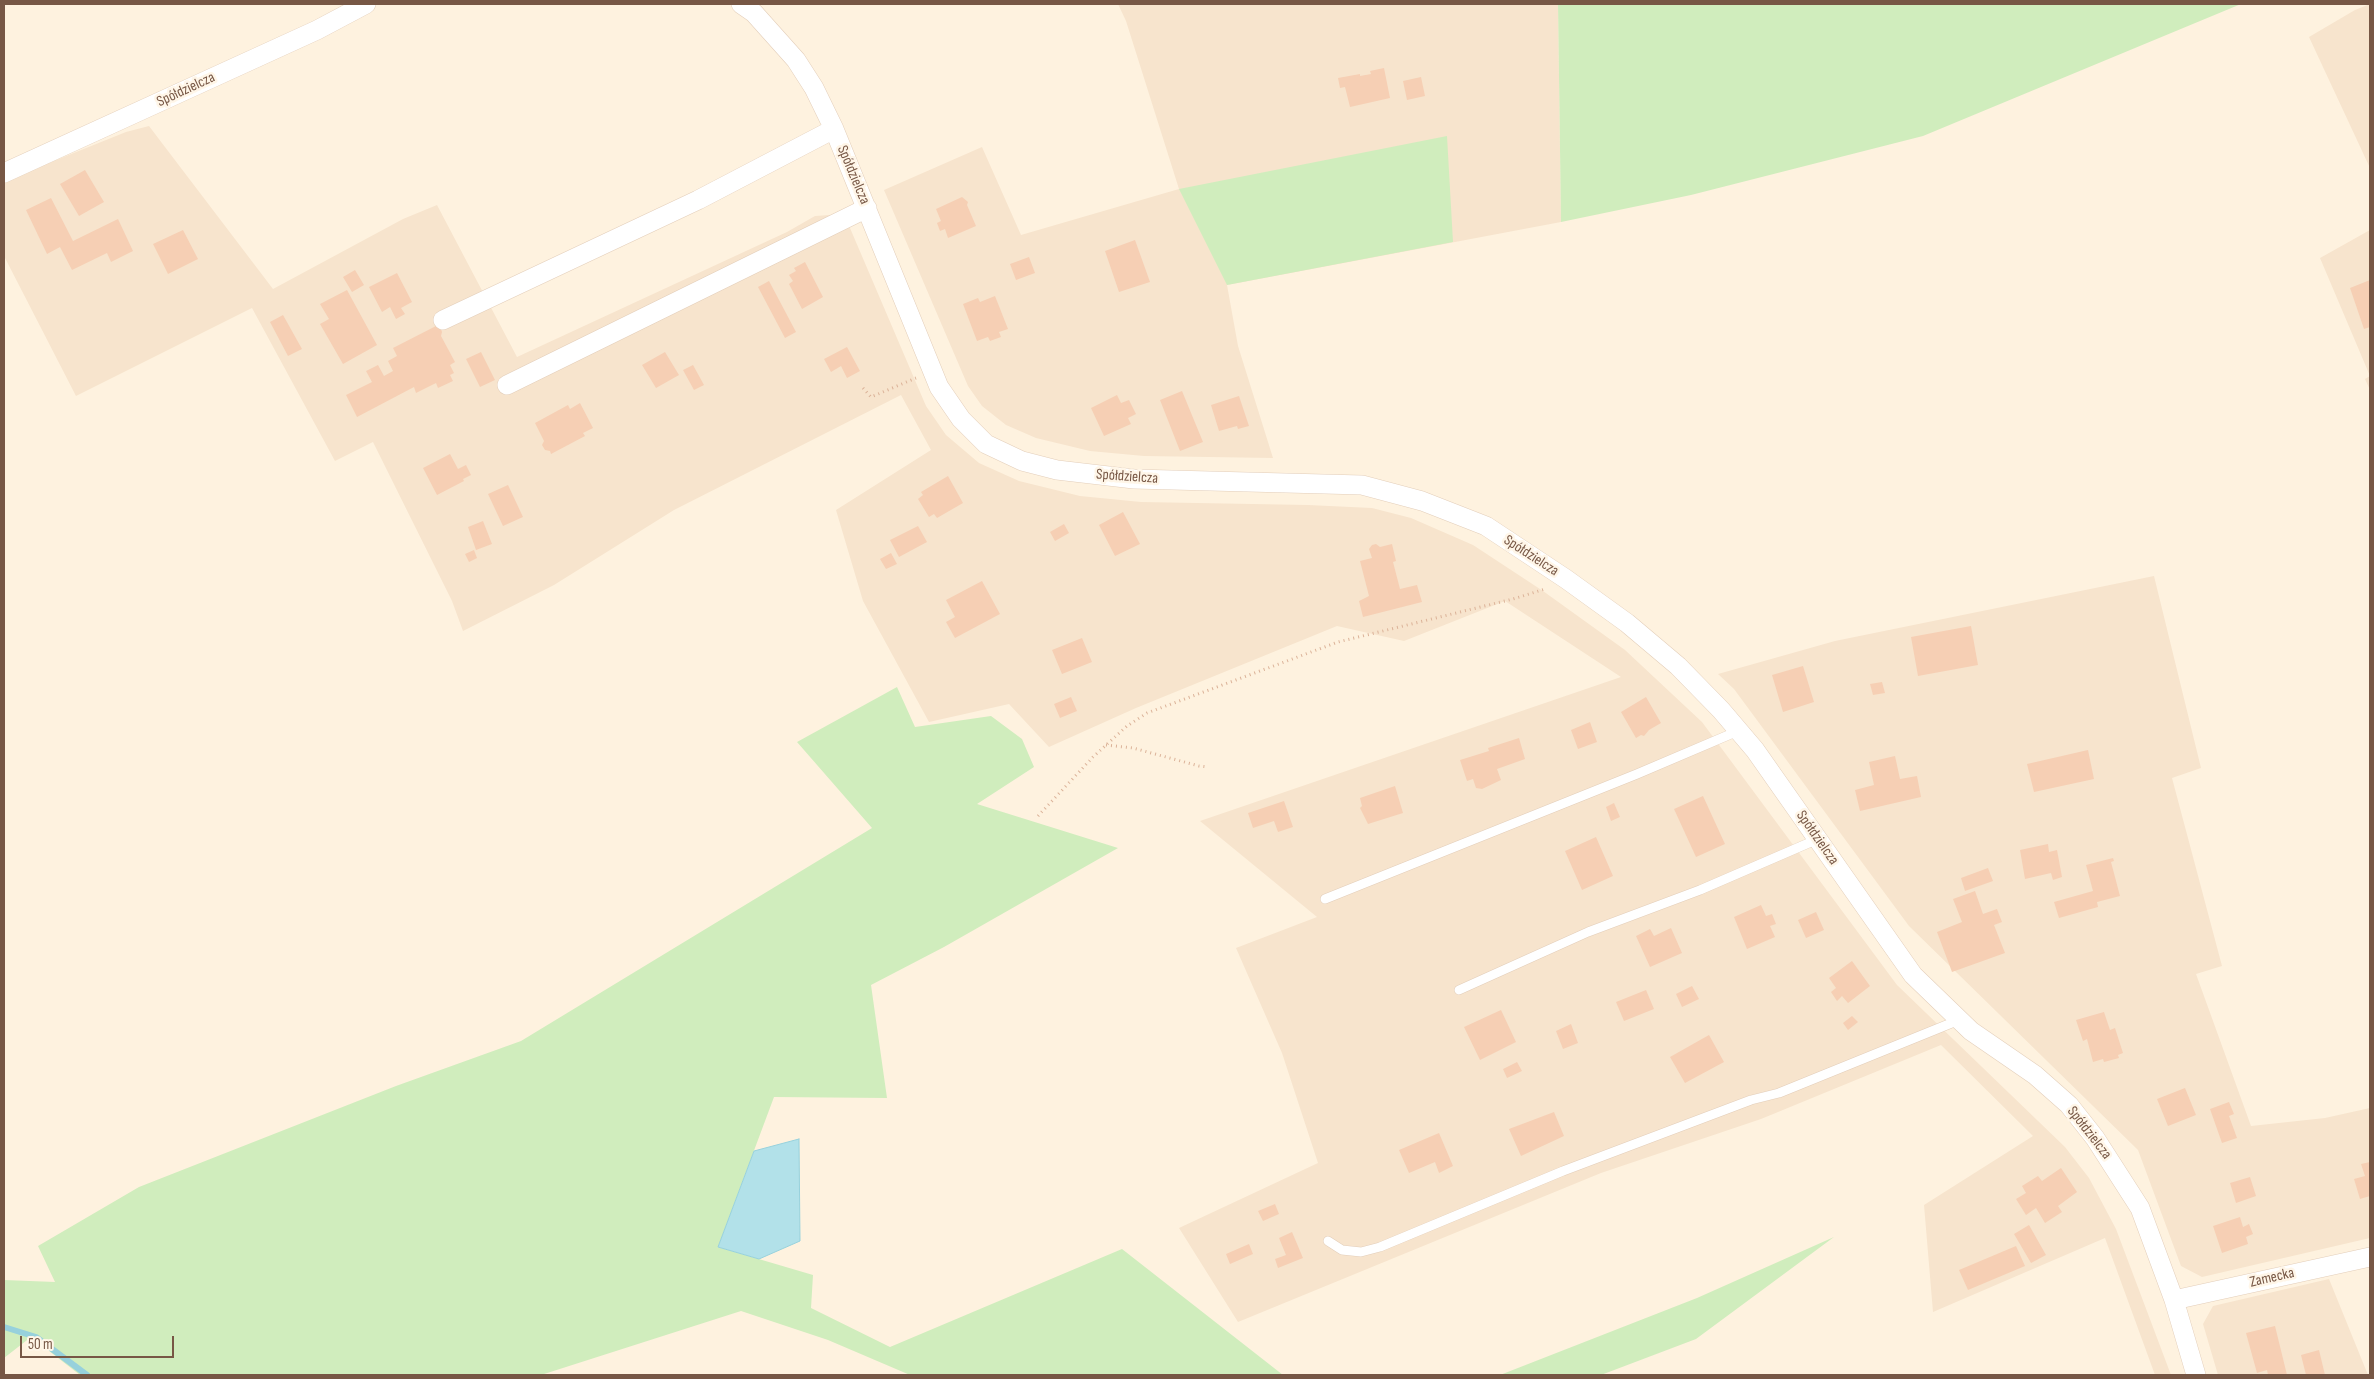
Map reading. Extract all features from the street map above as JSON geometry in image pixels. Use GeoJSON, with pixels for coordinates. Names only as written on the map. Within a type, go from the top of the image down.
{"type":"FeatureCollection","features":[{"type":"Feature","properties":{"kind":"street","name":"Spółdzielcza"},"geometry":{"type":"LineString","coordinates":[[4,173],[317,30],[366,4]]}},
{"type":"Feature","properties":{"kind":"street","name":"Spółdzielcza"},"geometry":{"type":"LineString","coordinates":[[741,4],[754,13],[796,60],[814,88],[834,129],[939,386],[961,419],[986,444],[1022,461],[1057,470],[1134,479],[1362,485],[1422,501],[1486,526],[1566,579],[1627,623],[1678,666],[1738,731],[1818,838],[1913,975],[1959,1020],[2035,1075],[2068,1105],[2095,1138],[2140,1208],[2174,1300],[2196,1375]]}},
{"type":"Feature","properties":{"kind":"street"},"geometry":{"type":"LineString","coordinates":[[443,320],[698,200],[834,129]]}},
{"type":"Feature","properties":{"kind":"street"},"geometry":{"type":"LineString","coordinates":[[507,385],[867,208]]}},
{"type":"Feature","properties":{"kind":"street","name":"Zamecka"},"geometry":{"type":"LineString","coordinates":[[2174,1300],[2370,1257]]}},
{"type":"Feature","properties":{"kind":"lane"},"geometry":{"type":"LineString","coordinates":[[1325,899],[1638,774],[1738,731]]}},
{"type":"Feature","properties":{"kind":"lane"},"geometry":{"type":"LineString","coordinates":[[1459,990],[1588,932],[1700,890],[1818,838]]}},
{"type":"Feature","properties":{"kind":"lane"},"geometry":{"type":"LineString","coordinates":[[1328,1241],[1342,1250],[1361,1252],[1380,1247],[1562,1171],[1751,1100],[1779,1093],[1959,1020]]}},
{"type":"Feature","properties":{"kind":"path"},"geometry":{"type":"LineString","coordinates":[[863,388],[871,397],[932,371]]}},
{"type":"Feature","properties":{"kind":"path"},"geometry":{"type":"LineString","coordinates":[[1038,816],[1105,745],[1127,726],[1147,713],[1338,642],[1513,599],[1547,588],[1566,579]]}},
{"type":"Feature","properties":{"kind":"path"},"geometry":{"type":"LineString","coordinates":[[1105,745],[1133,748],[1208,767]]}},
{"type":"Feature","properties":{"kind":"shaded area"},"geometry":{"type":"Polygon","coordinates":[[[1118,4],[1558,4],[1561,222],[1227,285],[1238,346],[1273,458],[1144,456],[1090,451],[1036,438],[1006,425],[982,406],[968,386],[884,190],[982,147],[1021,235],[1179,189],[1126,21],[1118,4]]]}},
{"type":"Feature","properties":{"kind":"shaded area"},"geometry":{"type":"Polygon","coordinates":[[[2370,4],[2370,168],[2309,37],[2355,10],[2370,4]]]}},
{"type":"Feature","properties":{"kind":"shaded area"},"geometry":{"type":"Polygon","coordinates":[[[149,126],[273,289],[403,219],[437,205],[517,357],[787,232],[815,216],[844,214],[926,406],[946,435],[979,463],[1019,481],[1080,496],[1141,502],[1372,508],[1411,518],[1473,545],[1543,591],[1625,650],[1702,722],[1897,985],[2065,1147],[2089,1178],[2116,1229],[2171,1375],[2155,1375],[2105,1238],[1933,1312],[1924,1205],[2033,1136],[1941,1045],[1761,1119],[1601,1173],[1238,1322],[1179,1228],[1318,1163],[1282,1053],[1236,948],[1317,917],[1200,821],[1621,677],[1505,601],[1404,641],[1337,626],[1136,708],[1049,747],[1009,704],[929,722],[863,601],[836,510],[931,450],[901,395],[674,510],[554,585],[463,631],[452,601],[373,442],[335,461],[252,308],[76,396],[4,256],[4,181],[126,132],[149,126]]]}},
{"type":"Feature","properties":{"kind":"shaded area"},"geometry":{"type":"Polygon","coordinates":[[[2370,230],[2370,376],[2320,258],[2370,230]]]}},
{"type":"Feature","properties":{"kind":"shaded area"},"geometry":{"type":"Polygon","coordinates":[[[2370,376],[2370,390],[2365,379],[2370,376]]]}},
{"type":"Feature","properties":{"kind":"shaded area"},"geometry":{"type":"Polygon","coordinates":[[[2154,576],[2201,768],[2172,778],[2222,966],[2196,974],[2251,1126],[2325,1118],[2370,1108],[2370,1238],[2202,1277],[2181,1266],[2138,1150],[1909,926],[1734,689],[1718,674],[1835,641],[2154,576]]]}},
{"type":"Feature","properties":{"kind":"shaded area"},"geometry":{"type":"Polygon","coordinates":[[[2329,1279],[2368,1375],[2218,1375],[2203,1324],[2213,1306],[2329,1279]]]}},
{"type":"Feature","properties":{"kind":"green space"},"geometry":{"type":"Polygon","coordinates":[[[1558,4],[2241,4],[1923,136],[1691,195],[1561,222],[1558,4]]]}},
{"type":"Feature","properties":{"kind":"green space"},"geometry":{"type":"Polygon","coordinates":[[[1447,136],[1453,242],[1227,285],[1179,189],[1447,136]]]}},
{"type":"Feature","properties":{"kind":"green space"},"geometry":{"type":"Polygon","coordinates":[[[897,687],[915,727],[991,716],[1022,739],[1034,767],[977,804],[1118,848],[944,947],[871,985],[887,1098],[774,1097],[718,1247],[813,1275],[811,1308],[890,1347],[1122,1249],[1283,1375],[910,1375],[828,1340],[741,1311],[541,1375],[80,1375],[31,1337],[4,1358],[4,1280],[55,1282],[38,1246],[139,1187],[396,1086],[521,1041],[872,828],[797,742],[897,687]]]}},
{"type":"Feature","properties":{"kind":"green space"},"geometry":{"type":"Polygon","coordinates":[[[1834,1237],[1696,1339],[1601,1375],[1500,1375],[1697,1298],[1834,1237]]]}},
{"type":"Feature","properties":{"kind":"water"},"geometry":{"type":"Polygon","coordinates":[[[799,1139],[800,1241],[759,1259],[718,1247],[754,1151],[799,1139]]]}},
{"type":"Feature","properties":{"kind":"building"},"geometry":{"type":"Polygon","coordinates":[[[1384,68],[1390,98],[1350,107],[1345,87],[1340,88],[1338,78],[1371,74],[1370,71],[1384,68]]]}},
{"type":"Feature","properties":{"kind":"building"},"geometry":{"type":"Polygon","coordinates":[[[1421,77],[1425,96],[1407,100],[1403,81],[1421,77]]]}},
{"type":"Feature","properties":{"kind":"building"},"geometry":{"type":"Polygon","coordinates":[[[85,170],[104,202],[79,216],[60,184],[85,170]]]}},
{"type":"Feature","properties":{"kind":"building"},"geometry":{"type":"Polygon","coordinates":[[[962,197],[968,202],[967,205],[976,226],[948,238],[945,229],[940,231],[937,223],[941,221],[936,209],[962,197]]]}},
{"type":"Feature","properties":{"kind":"building"},"geometry":{"type":"Polygon","coordinates":[[[51,198],[73,241],[118,219],[133,251],[111,262],[107,253],[72,270],[60,247],[47,254],[26,210],[51,198]]]}},
{"type":"Feature","properties":{"kind":"building"},"geometry":{"type":"Polygon","coordinates":[[[183,230],[198,259],[168,274],[153,244],[183,230]]]}},
{"type":"Feature","properties":{"kind":"building"},"geometry":{"type":"Polygon","coordinates":[[[1135,240],[1150,282],[1119,292],[1105,251],[1135,240]]]}},
{"type":"Feature","properties":{"kind":"building"},"geometry":{"type":"Polygon","coordinates":[[[1029,257],[1035,273],[1016,280],[1010,264],[1029,257]]]}},
{"type":"Feature","properties":{"kind":"building"},"geometry":{"type":"Polygon","coordinates":[[[805,262],[823,297],[802,309],[789,284],[793,281],[789,275],[796,271],[794,268],[805,262]]]}},
{"type":"Feature","properties":{"kind":"building"},"geometry":{"type":"Polygon","coordinates":[[[355,270],[364,285],[352,292],[343,277],[355,270]]]}},
{"type":"Feature","properties":{"kind":"building"},"geometry":{"type":"Polygon","coordinates":[[[397,273],[412,302],[401,308],[405,314],[396,319],[390,307],[382,312],[369,287],[397,273]]]}},
{"type":"Feature","properties":{"kind":"building"},"geometry":{"type":"Polygon","coordinates":[[[2370,280],[2370,327],[2364,329],[2350,288],[2370,280]]]}},
{"type":"Feature","properties":{"kind":"building"},"geometry":{"type":"Polygon","coordinates":[[[769,281],[796,332],[785,338],[758,287],[769,281]]]}},
{"type":"Feature","properties":{"kind":"building"},"geometry":{"type":"Polygon","coordinates":[[[347,290],[377,345],[343,364],[320,324],[329,319],[320,304],[347,290]]]}},
{"type":"Feature","properties":{"kind":"building"},"geometry":{"type":"Polygon","coordinates":[[[995,296],[1008,329],[999,332],[1001,337],[990,341],[988,337],[977,341],[963,304],[978,298],[980,302],[995,296]]]}},
{"type":"Feature","properties":{"kind":"building"},"geometry":{"type":"Polygon","coordinates":[[[283,315],[302,349],[288,356],[270,322],[283,315]]]}},
{"type":"Feature","properties":{"kind":"building"},"geometry":{"type":"Polygon","coordinates":[[[436,326],[440,326],[441,336],[455,362],[450,365],[454,373],[450,375],[453,381],[438,388],[436,383],[416,393],[414,387],[357,417],[346,395],[372,382],[366,371],[378,365],[384,376],[393,371],[388,361],[397,356],[393,348],[436,326]]]}},
{"type":"Feature","properties":{"kind":"building"},"geometry":{"type":"Polygon","coordinates":[[[847,347],[860,371],[847,378],[841,366],[831,372],[824,359],[847,347]]]}},
{"type":"Feature","properties":{"kind":"building"},"geometry":{"type":"Polygon","coordinates":[[[481,352],[495,380],[480,387],[466,359],[481,352]]]}},
{"type":"Feature","properties":{"kind":"building"},"geometry":{"type":"Polygon","coordinates":[[[665,352],[679,375],[656,388],[642,365],[665,352]]]}},
{"type":"Feature","properties":{"kind":"building"},"geometry":{"type":"Polygon","coordinates":[[[693,365],[704,385],[694,390],[683,370],[693,365]]]}},
{"type":"Feature","properties":{"kind":"building"},"geometry":{"type":"Polygon","coordinates":[[[1182,391],[1203,442],[1180,451],[1160,400],[1182,391]]]}},
{"type":"Feature","properties":{"kind":"building"},"geometry":{"type":"Polygon","coordinates":[[[1117,395],[1121,403],[1129,400],[1136,414],[1128,418],[1131,424],[1104,436],[1091,408],[1117,395]]]}},
{"type":"Feature","properties":{"kind":"building"},"geometry":{"type":"Polygon","coordinates":[[[1239,396],[1249,426],[1238,429],[1237,426],[1219,431],[1211,405],[1239,396]]]}},
{"type":"Feature","properties":{"kind":"building"},"geometry":{"type":"Polygon","coordinates":[[[580,403],[593,428],[583,433],[585,436],[551,454],[542,445],[544,441],[535,423],[568,405],[570,409],[580,403]]]}},
{"type":"Feature","properties":{"kind":"building"},"geometry":{"type":"Polygon","coordinates":[[[450,454],[458,469],[466,465],[471,475],[463,479],[464,481],[437,495],[423,468],[450,454]]]}},
{"type":"Feature","properties":{"kind":"building"},"geometry":{"type":"Polygon","coordinates":[[[948,476],[963,503],[937,518],[934,514],[929,517],[918,499],[923,495],[921,492],[948,476]]]}},
{"type":"Feature","properties":{"kind":"building"},"geometry":{"type":"Polygon","coordinates":[[[508,485],[523,517],[503,526],[488,494],[508,485]]]}},
{"type":"Feature","properties":{"kind":"building"},"geometry":{"type":"Polygon","coordinates":[[[1123,512],[1140,544],[1115,556],[1099,525],[1123,512]]]}},
{"type":"Feature","properties":{"kind":"building"},"geometry":{"type":"Polygon","coordinates":[[[483,521],[492,544],[476,550],[468,527],[483,521]]]}},
{"type":"Feature","properties":{"kind":"building"},"geometry":{"type":"Polygon","coordinates":[[[1064,524],[1069,533],[1055,541],[1050,532],[1064,524]]]}},
{"type":"Feature","properties":{"kind":"building"},"geometry":{"type":"Polygon","coordinates":[[[918,526],[927,542],[899,557],[890,540],[918,526]]]}},
{"type":"Feature","properties":{"kind":"building"},"geometry":{"type":"Polygon","coordinates":[[[1376,544],[1380,547],[1392,544],[1396,561],[1393,562],[1400,589],[1417,585],[1422,602],[1363,617],[1359,601],[1369,596],[1360,561],[1372,558],[1369,549],[1372,545],[1376,544]]]}},
{"type":"Feature","properties":{"kind":"building"},"geometry":{"type":"Polygon","coordinates":[[[474,550],[477,558],[469,562],[465,554],[474,550]]]}},
{"type":"Feature","properties":{"kind":"building"},"geometry":{"type":"Polygon","coordinates":[[[891,553],[897,564],[886,569],[880,559],[891,553]]]}},
{"type":"Feature","properties":{"kind":"building"},"geometry":{"type":"Polygon","coordinates":[[[982,581],[1000,614],[955,638],[946,622],[955,617],[946,600],[982,581]]]}},
{"type":"Feature","properties":{"kind":"building"},"geometry":{"type":"Polygon","coordinates":[[[1971,626],[1978,665],[1918,676],[1911,637],[1971,626]]]}},
{"type":"Feature","properties":{"kind":"building"},"geometry":{"type":"Polygon","coordinates":[[[1082,638],[1092,662],[1062,674],[1052,650],[1082,638]]]}},
{"type":"Feature","properties":{"kind":"building"},"geometry":{"type":"Polygon","coordinates":[[[1803,666],[1814,702],[1783,712],[1772,675],[1803,666]]]}},
{"type":"Feature","properties":{"kind":"building"},"geometry":{"type":"Polygon","coordinates":[[[1882,682],[1885,693],[1873,695],[1870,684],[1882,682]]]}},
{"type":"Feature","properties":{"kind":"building"},"geometry":{"type":"Polygon","coordinates":[[[1071,697],[1077,711],[1060,718],[1054,704],[1071,697]]]}},
{"type":"Feature","properties":{"kind":"building"},"geometry":{"type":"Polygon","coordinates":[[[1646,697],[1661,723],[1649,730],[1644,736],[1641,735],[1636,738],[1621,712],[1646,697]]]}},
{"type":"Feature","properties":{"kind":"building"},"geometry":{"type":"Polygon","coordinates":[[[1590,722],[1597,742],[1578,749],[1571,730],[1590,722]]]}},
{"type":"Feature","properties":{"kind":"building"},"geometry":{"type":"Polygon","coordinates":[[[1519,738],[1525,759],[1497,769],[1501,780],[1482,789],[1476,788],[1473,779],[1467,781],[1460,760],[1489,751],[1488,748],[1519,738]]]}},
{"type":"Feature","properties":{"kind":"building"},"geometry":{"type":"Polygon","coordinates":[[[2088,750],[2094,779],[2034,792],[2027,764],[2088,750]]]}},
{"type":"Feature","properties":{"kind":"building"},"geometry":{"type":"Polygon","coordinates":[[[1895,756],[1900,779],[1917,776],[1921,797],[1860,811],[1855,790],[1874,785],[1869,762],[1895,756]]]}},
{"type":"Feature","properties":{"kind":"building"},"geometry":{"type":"Polygon","coordinates":[[[1395,786],[1403,813],[1368,824],[1360,808],[1362,806],[1360,798],[1395,786]]]}},
{"type":"Feature","properties":{"kind":"building"},"geometry":{"type":"Polygon","coordinates":[[[1703,796],[1725,844],[1696,857],[1674,809],[1703,796]]]}},
{"type":"Feature","properties":{"kind":"building"},"geometry":{"type":"Polygon","coordinates":[[[1284,801],[1293,827],[1278,832],[1274,821],[1253,828],[1248,813],[1284,801]]]}},
{"type":"Feature","properties":{"kind":"building"},"geometry":{"type":"Polygon","coordinates":[[[1614,803],[1620,817],[1611,821],[1606,807],[1614,803]]]}},
{"type":"Feature","properties":{"kind":"building"},"geometry":{"type":"Polygon","coordinates":[[[1596,837],[1613,876],[1582,890],[1565,851],[1596,837]]]}},
{"type":"Feature","properties":{"kind":"building"},"geometry":{"type":"Polygon","coordinates":[[[2048,844],[2049,852],[2057,850],[2062,877],[2053,880],[2051,873],[2025,879],[2020,850],[2048,844]]]}},
{"type":"Feature","properties":{"kind":"building"},"geometry":{"type":"Polygon","coordinates":[[[2113,858],[2114,861],[2111,862],[2120,896],[2097,902],[2098,907],[2059,918],[2054,902],[2093,891],[2086,865],[2113,858]]]}},
{"type":"Feature","properties":{"kind":"building"},"geometry":{"type":"Polygon","coordinates":[[[1988,868],[1993,881],[1965,891],[1961,878],[1988,868]]]}},
{"type":"Feature","properties":{"kind":"building"},"geometry":{"type":"Polygon","coordinates":[[[1975,891],[1983,914],[1997,909],[2002,922],[1994,925],[2005,953],[1952,972],[1937,932],[1962,922],[1953,899],[1975,891]]]}},
{"type":"Feature","properties":{"kind":"building"},"geometry":{"type":"Polygon","coordinates":[[[1761,905],[1766,916],[1772,914],[1776,924],[1770,926],[1775,937],[1747,949],[1734,917],[1761,905]]]}},
{"type":"Feature","properties":{"kind":"building"},"geometry":{"type":"Polygon","coordinates":[[[1816,912],[1824,930],[1806,938],[1798,920],[1816,912]]]}},
{"type":"Feature","properties":{"kind":"building"},"geometry":{"type":"Polygon","coordinates":[[[1671,928],[1682,953],[1650,967],[1636,936],[1650,929],[1654,936],[1671,928]]]}},
{"type":"Feature","properties":{"kind":"building"},"geometry":{"type":"Polygon","coordinates":[[[1852,961],[1870,986],[1848,1003],[1842,996],[1837,1001],[1831,992],[1836,988],[1829,978],[1852,961]]]}},
{"type":"Feature","properties":{"kind":"building"},"geometry":{"type":"Polygon","coordinates":[[[1692,986],[1699,999],[1682,1007],[1676,994],[1692,986]]]}},
{"type":"Feature","properties":{"kind":"building"},"geometry":{"type":"Polygon","coordinates":[[[1646,990],[1654,1009],[1624,1021],[1616,1002],[1646,990]]]}},
{"type":"Feature","properties":{"kind":"building"},"geometry":{"type":"Polygon","coordinates":[[[1501,1010],[1516,1042],[1480,1060],[1464,1027],[1501,1010]]]}},
{"type":"Feature","properties":{"kind":"building"},"geometry":{"type":"Polygon","coordinates":[[[2104,1012],[2110,1030],[2115,1028],[2123,1053],[2118,1055],[2119,1058],[2104,1062],[2103,1059],[2093,1062],[2087,1039],[2083,1041],[2076,1020],[2104,1012]]]}},
{"type":"Feature","properties":{"kind":"building"},"geometry":{"type":"Polygon","coordinates":[[[1852,1016],[1858,1022],[1848,1030],[1843,1023],[1852,1016]]]}},
{"type":"Feature","properties":{"kind":"building"},"geometry":{"type":"Polygon","coordinates":[[[1571,1024],[1578,1043],[1563,1049],[1556,1031],[1571,1024]]]}},
{"type":"Feature","properties":{"kind":"building"},"geometry":{"type":"Polygon","coordinates":[[[1709,1035],[1724,1062],[1685,1083],[1670,1057],[1709,1035]]]}},
{"type":"Feature","properties":{"kind":"building"},"geometry":{"type":"Polygon","coordinates":[[[1517,1062],[1522,1071],[1507,1078],[1503,1069],[1517,1062]]]}},
{"type":"Feature","properties":{"kind":"building"},"geometry":{"type":"Polygon","coordinates":[[[2185,1088],[2196,1115],[2168,1126],[2157,1099],[2185,1088]]]}},
{"type":"Feature","properties":{"kind":"building"},"geometry":{"type":"Polygon","coordinates":[[[2229,1102],[2234,1114],[2229,1116],[2237,1138],[2222,1143],[2210,1109],[2229,1102]]]}},
{"type":"Feature","properties":{"kind":"building"},"geometry":{"type":"Polygon","coordinates":[[[1554,1112],[1564,1136],[1521,1156],[1509,1129],[1554,1112]]]}},
{"type":"Feature","properties":{"kind":"building"},"geometry":{"type":"Polygon","coordinates":[[[1439,1133],[1453,1166],[1439,1173],[1435,1162],[1409,1173],[1399,1150],[1439,1133]]]}},
{"type":"Feature","properties":{"kind":"building"},"geometry":{"type":"Polygon","coordinates":[[[2370,1162],[2370,1196],[2360,1199],[2354,1179],[2365,1176],[2361,1164],[2370,1162]]]}},
{"type":"Feature","properties":{"kind":"building"},"geometry":{"type":"Polygon","coordinates":[[[2061,1168],[2077,1192],[2058,1206],[2062,1212],[2045,1223],[2036,1208],[2026,1215],[2016,1199],[2026,1193],[2022,1186],[2038,1176],[2042,1181],[2061,1168]]]}},
{"type":"Feature","properties":{"kind":"building"},"geometry":{"type":"Polygon","coordinates":[[[2250,1177],[2256,1196],[2236,1203],[2230,1183],[2250,1177]]]}},
{"type":"Feature","properties":{"kind":"building"},"geometry":{"type":"Polygon","coordinates":[[[1275,1204],[1279,1214],[1263,1221],[1258,1211],[1275,1204]]]}},
{"type":"Feature","properties":{"kind":"building"},"geometry":{"type":"Polygon","coordinates":[[[2240,1217],[2243,1227],[2249,1224],[2253,1234],[2246,1237],[2248,1244],[2222,1253],[2213,1226],[2240,1217]]]}},
{"type":"Feature","properties":{"kind":"building"},"geometry":{"type":"Polygon","coordinates":[[[2029,1225],[2046,1255],[2031,1263],[2014,1234],[2029,1225]]]}},
{"type":"Feature","properties":{"kind":"building"},"geometry":{"type":"Polygon","coordinates":[[[1292,1232],[1303,1258],[1278,1268],[1275,1259],[1286,1255],[1279,1238],[1292,1232]]]}},
{"type":"Feature","properties":{"kind":"building"},"geometry":{"type":"Polygon","coordinates":[[[1249,1244],[1253,1254],[1230,1264],[1226,1254],[1249,1244]]]}},
{"type":"Feature","properties":{"kind":"building"},"geometry":{"type":"Polygon","coordinates":[[[2016,1246],[2025,1266],[1968,1290],[1959,1270],[2016,1246]]]}},
{"type":"Feature","properties":{"kind":"building"},"geometry":{"type":"Polygon","coordinates":[[[2275,1326],[2287,1375],[2268,1375],[2267,1370],[2257,1373],[2246,1333],[2275,1326]]]}},
{"type":"Feature","properties":{"kind":"building"},"geometry":{"type":"Polygon","coordinates":[[[2319,1350],[2325,1375],[2306,1375],[2301,1355],[2319,1350]]]}},
{"type":"Feature","properties":{"kind":"waterway"},"geometry":{"type":"LineString","coordinates":[[4,1327],[36,1337],[87,1375]]}}]}
